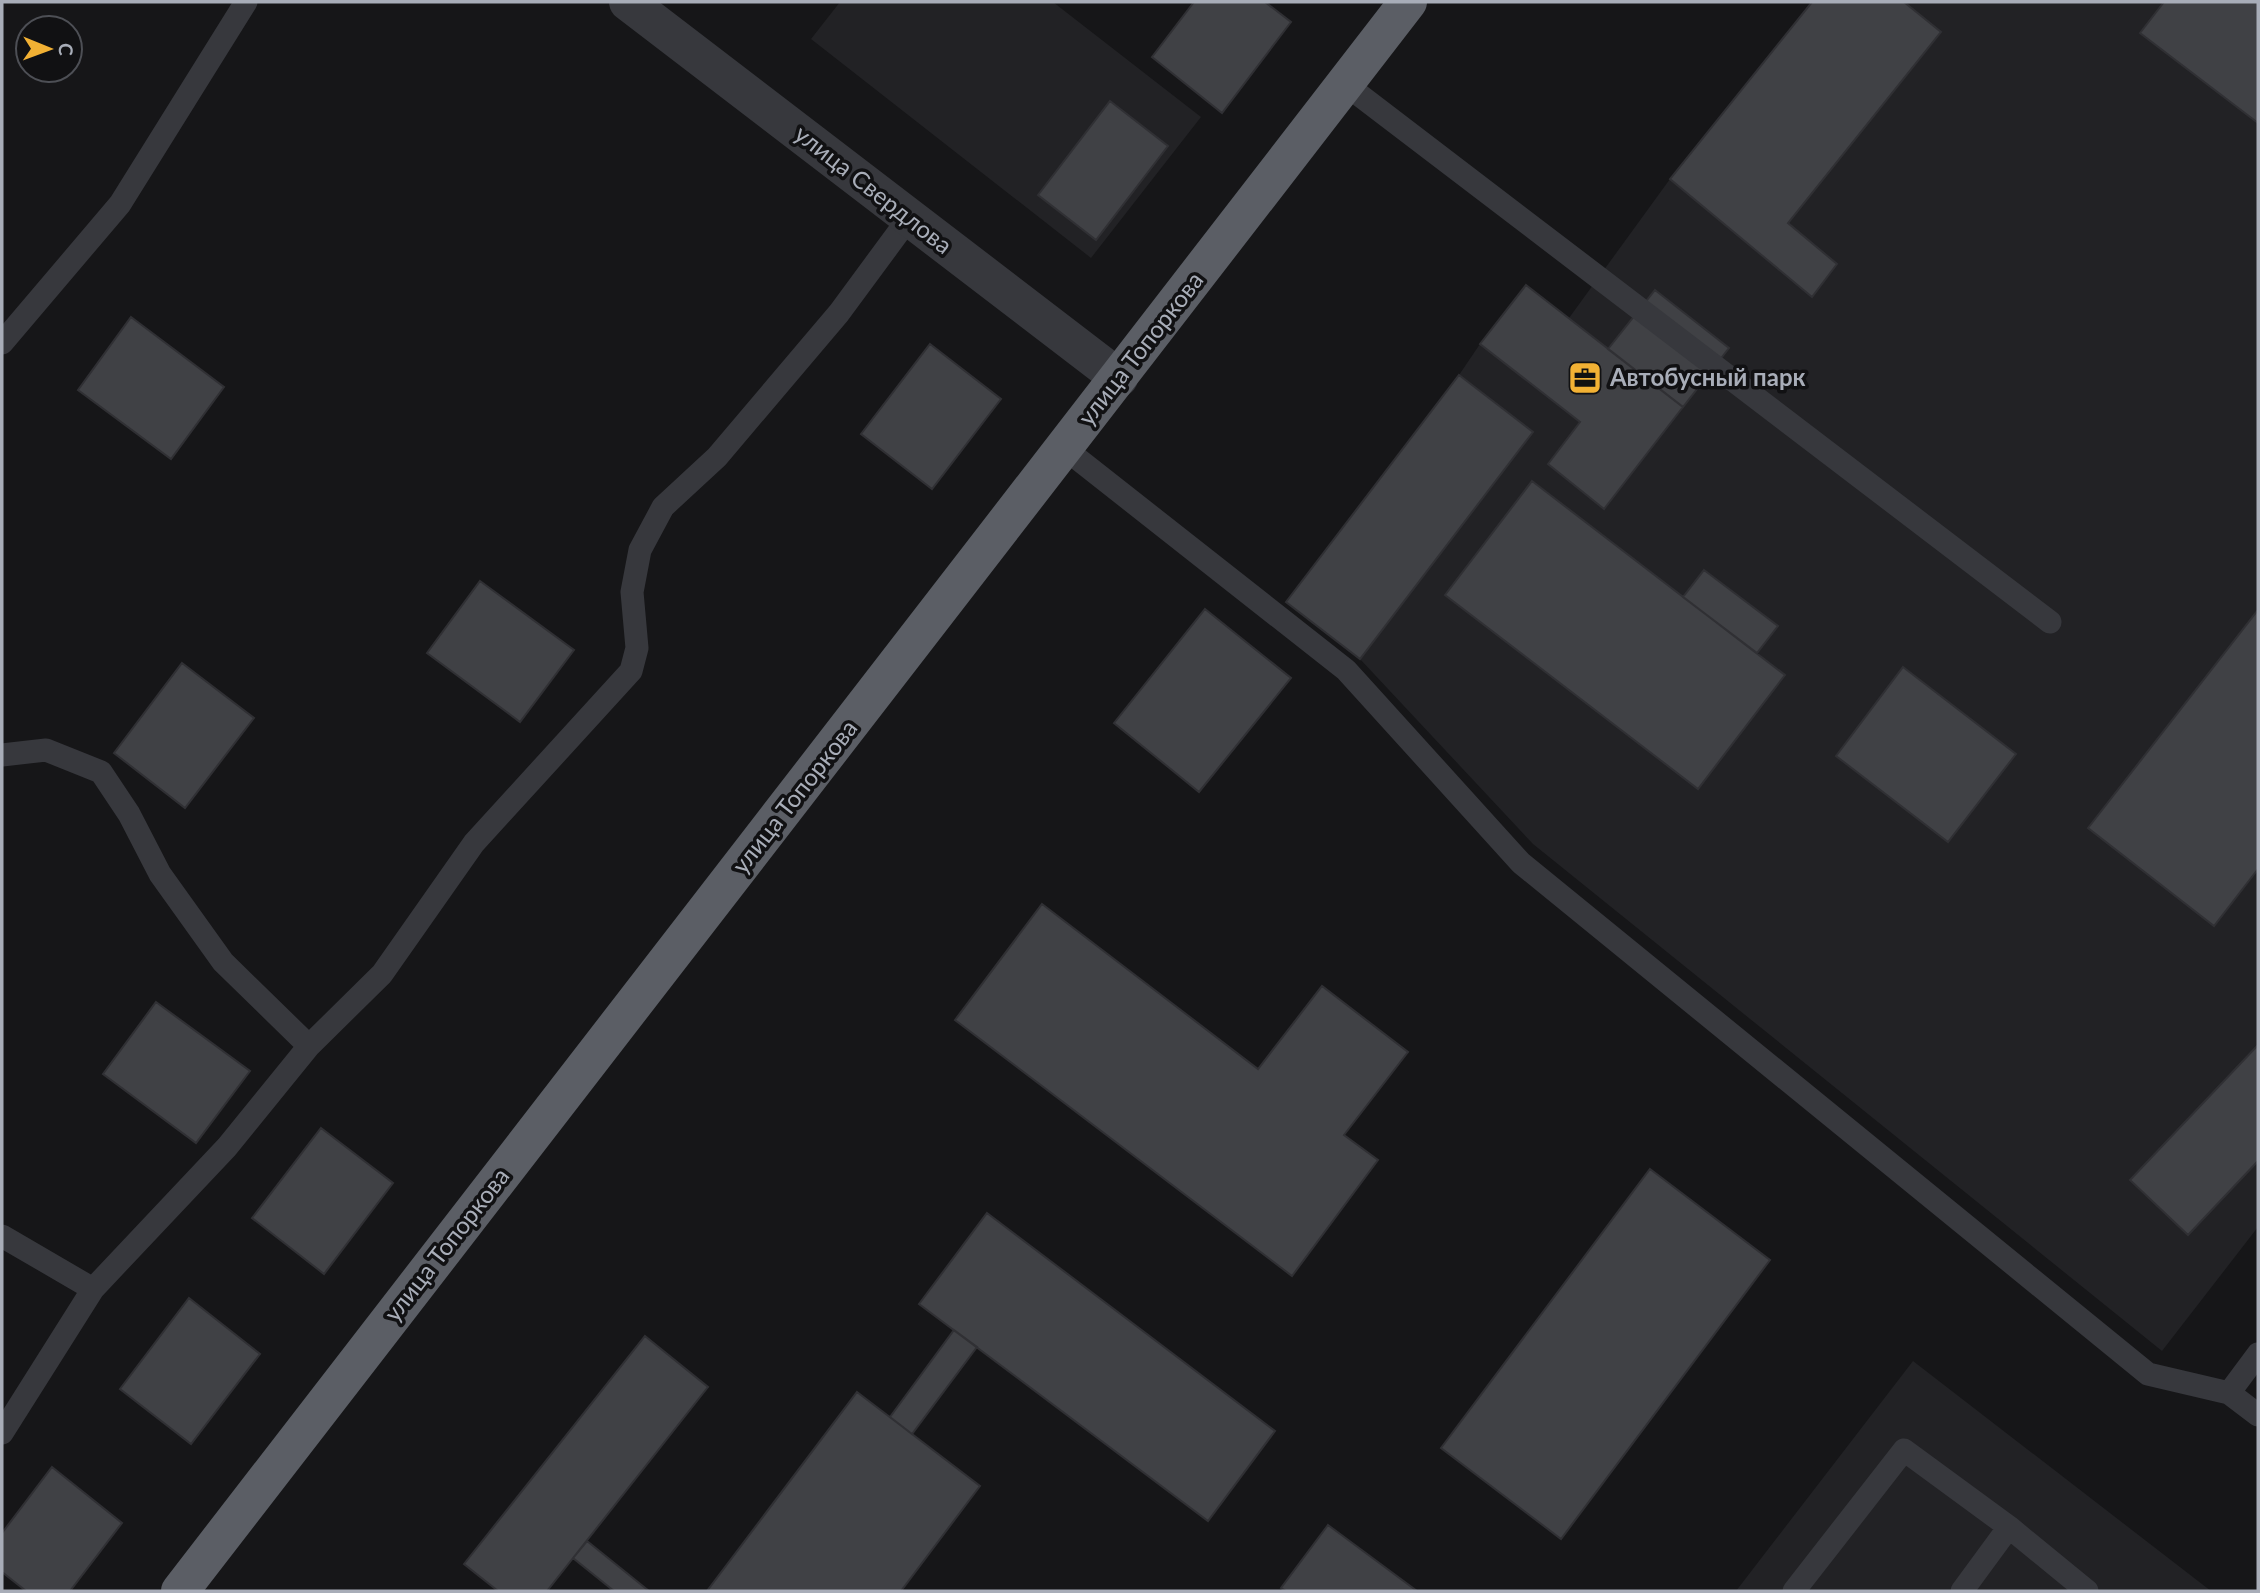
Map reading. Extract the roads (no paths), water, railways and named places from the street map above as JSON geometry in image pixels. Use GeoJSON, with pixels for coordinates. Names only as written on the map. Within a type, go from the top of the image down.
{"type":"FeatureCollection","features":[{"type":"Feature","properties":{"kind":"highway","name":"улица Топоркова"},"geometry":{"type":"LineString","coordinates":[[180,1591],[1408,2]]}},
{"type":"Feature","properties":{"kind":"street","name":"улица Свердлова"},"geometry":{"type":"LineString","coordinates":[[628,2],[1119,378]]}},
{"type":"Feature","properties":{"kind":"lane"},"geometry":{"type":"LineString","coordinates":[[2,342],[120,204],[246,2]]}},
{"type":"Feature","properties":{"kind":"lane"},"geometry":{"type":"LineString","coordinates":[[1345,84],[2050,622]]}},
{"type":"Feature","properties":{"kind":"lane"},"geometry":{"type":"LineString","coordinates":[[2,1433],[93,1289],[227,1147],[310,1046],[382,974],[474,842],[631,671],[637,648],[632,592],[640,550],[663,508],[717,457],[813,344],[909,218]]}},
{"type":"Feature","properties":{"kind":"lane"},"geometry":{"type":"LineString","coordinates":[[1065,448],[1346,670],[1521,863],[2148,1374],[2229,1393],[2258,1415]]}},
{"type":"Feature","properties":{"kind":"lane"},"geometry":{"type":"LineString","coordinates":[[2,755],[46,750],[101,772],[129,814],[160,874],[223,962],[310,1046]]}},
{"type":"Feature","properties":{"kind":"lane"},"geometry":{"type":"LineString","coordinates":[[2,1236],[93,1289]]}},
{"type":"Feature","properties":{"kind":"lane"},"geometry":{"type":"LineString","coordinates":[[2229,1393],[2258,1354]]}},
{"type":"Feature","properties":{"kind":"lane"},"geometry":{"type":"LineString","coordinates":[[1794,1591],[1904,1450],[2010,1527],[2087,1591]]}},
{"type":"Feature","properties":{"kind":"lane"},"geometry":{"type":"LineString","coordinates":[[1962,1591],[2010,1527]]}},
{"type":"Feature","properties":{"kind":"place","name":"Автобусный парк"},"geometry":{"type":"Point","coordinates":[1585,378]}}]}
